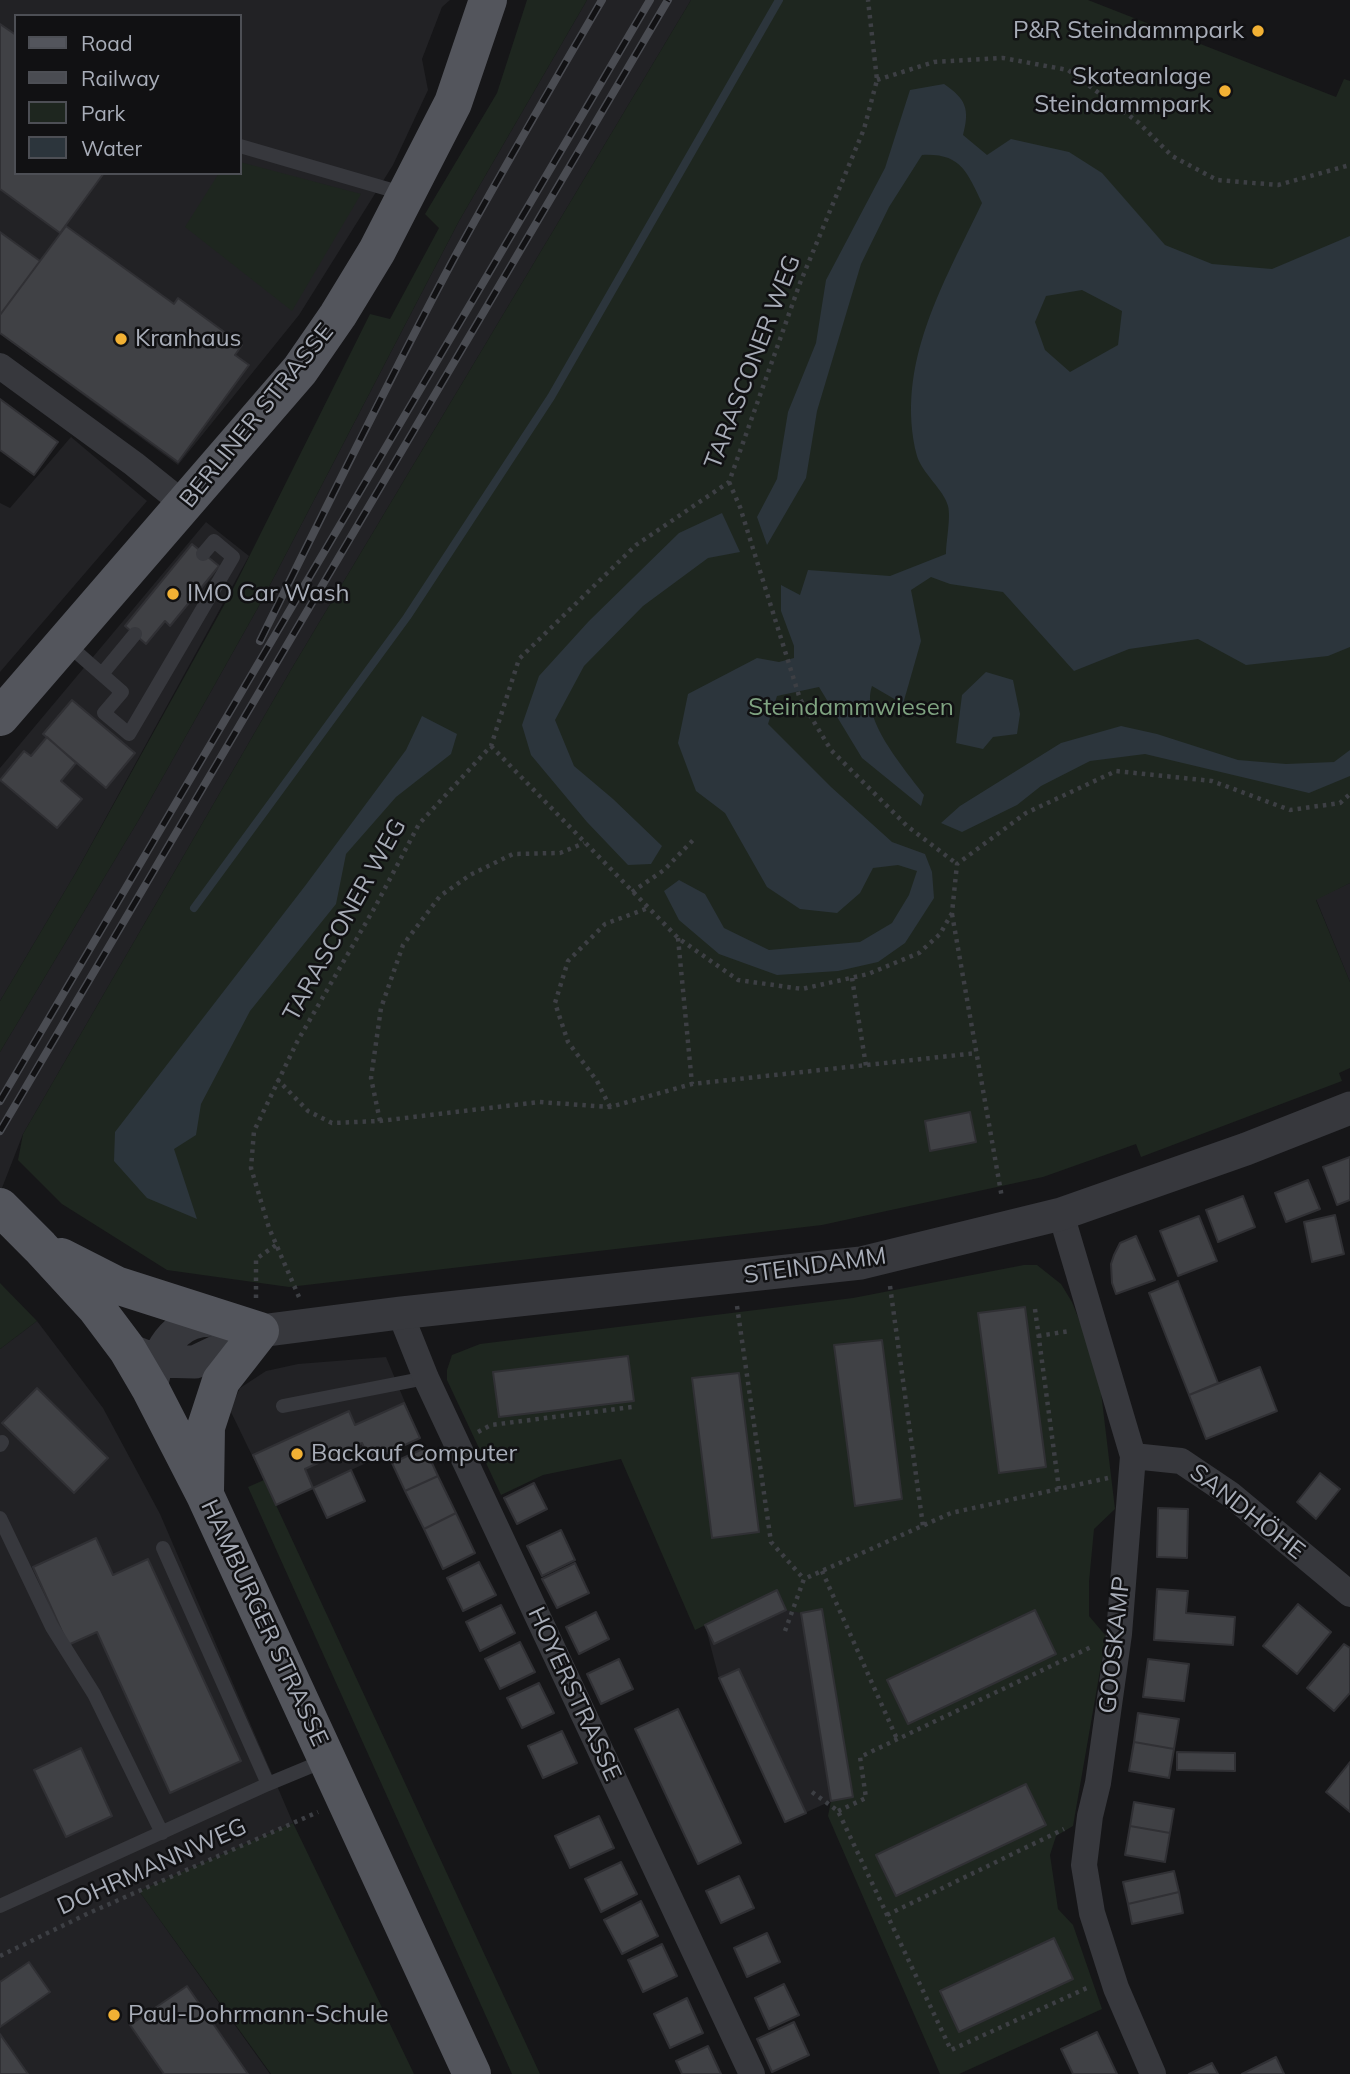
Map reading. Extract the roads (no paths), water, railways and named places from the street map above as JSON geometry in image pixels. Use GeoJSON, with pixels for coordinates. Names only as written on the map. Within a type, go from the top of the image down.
{"type":"FeatureCollection","features":[{"type":"Feature","properties":{"kind":"main road","name":"BERLINER STRASSE"},"geometry":{"type":"LineString","coordinates":[[0,717],[300,370],[377,251],[407,194],[453,103],[488,0]]}},
{"type":"Feature","properties":{"kind":"main road","name":"HAMBURGER STRASSE"},"geometry":{"type":"LineString","coordinates":[[0,1207],[97,1309],[145,1366],[472,2074]]}},
{"type":"Feature","properties":{"kind":"main road"},"geometry":{"type":"LineString","coordinates":[[40,1247],[116,1285],[257,1313],[221,1381],[206,1427],[205,1495]]}},
{"type":"Feature","properties":{"kind":"street"},"geometry":{"type":"LineString","coordinates":[[0,366],[134,464],[185,505]]}},
{"type":"Feature","properties":{"kind":"street","name":"STEINDAMM"},"geometry":{"type":"LineString","coordinates":[[145,1366],[184,1326],[213,1319],[257,1313],[400,1313],[861,1263],[1061,1214],[1246,1149],[1350,1108]]}},
{"type":"Feature","properties":{"kind":"street","name":"GOOSKAMP"},"geometry":{"type":"LineString","coordinates":[[1061,1214],[1133,1464],[1119,1634],[1084,1864],[1093,1913],[1112,1976],[1153,2074]]}},
{"type":"Feature","properties":{"kind":"street","name":"HOYERSTRASSE"},"geometry":{"type":"LineString","coordinates":[[400,1313],[426,1378],[752,2074]]}},
{"type":"Feature","properties":{"kind":"street","name":"SANDHÖHE"},"geometry":{"type":"LineString","coordinates":[[1133,1464],[1181,1461],[1230,1494],[1350,1594]]}},
{"type":"Feature","properties":{"kind":"lane"},"geometry":{"type":"LineString","coordinates":[[242,147],[407,194]]}},
{"type":"Feature","properties":{"kind":"lane"},"geometry":{"type":"LineString","coordinates":[[65,642],[122,692],[104,713],[129,734],[233,557],[214,541],[203,554]]}},
{"type":"Feature","properties":{"kind":"lane"},"geometry":{"type":"LineString","coordinates":[[102,674],[135,634]]}},
{"type":"Feature","properties":{"kind":"lane"},"geometry":{"type":"LineString","coordinates":[[283,1406],[426,1378]]}},
{"type":"Feature","properties":{"kind":"lane"},"geometry":{"type":"LineString","coordinates":[[0,1518],[52,1627],[94,1693],[162,1833]]}},
{"type":"Feature","properties":{"kind":"lane"},"geometry":{"type":"LineString","coordinates":[[163,1548],[268,1784]]}},
{"type":"Feature","properties":{"kind":"lane"},"geometry":{"type":"LineString","coordinates":[[0,1906],[268,1784],[328,1760]]}},
{"type":"Feature","properties":{"kind":"water"},"geometry":{"type":"Polygon","coordinates":[[[944,84],[951,89],[962,100],[966,111],[963,135],[987,155],[1011,139],[1069,152],[1102,173],[1165,245],[1212,264],[1272,269],[1350,236],[1350,647],[1328,656],[1246,665],[1198,639],[1129,649],[1074,671],[1003,592],[950,584],[931,577],[911,590],[921,641],[903,704],[872,686],[870,699],[872,713],[886,743],[924,795],[921,806],[862,758],[819,687],[777,696],[768,724],[831,787],[892,842],[925,854],[932,872],[934,898],[905,943],[878,962],[838,971],[777,975],[719,954],[679,920],[664,891],[679,880],[705,894],[724,928],[769,950],[860,942],[892,923],[909,895],[917,871],[898,865],[873,868],[860,893],[837,913],[800,909],[767,887],[725,813],[696,791],[678,743],[688,694],[757,658],[779,662],[794,658],[794,646],[781,611],[781,585],[800,595],[808,570],[890,576],[946,554],[948,506],[917,456],[912,422],[912,389],[917,357],[927,325],[982,203],[967,174],[946,157],[922,155],[889,207],[861,264],[817,411],[806,478],[767,545],[757,517],[777,479],[788,412],[816,343],[826,280],[885,168],[910,90],[944,84]],[[1082,290],[1046,296],[1035,322],[1045,350],[1070,372],[1118,345],[1122,311],[1082,290]]]}},
{"type":"Feature","properties":{"kind":"water"},"geometry":{"type":"Polygon","coordinates":[[[722,513],[740,552],[708,558],[643,606],[584,666],[555,720],[574,766],[662,846],[651,864],[628,865],[587,822],[531,755],[522,725],[539,676],[589,621],[679,533],[722,513]]]}},
{"type":"Feature","properties":{"kind":"water"},"geometry":{"type":"Polygon","coordinates":[[[986,672],[1013,680],[1020,714],[1017,734],[993,737],[983,749],[956,743],[962,695],[986,672]]]}},
{"type":"Feature","properties":{"kind":"water"},"geometry":{"type":"Polygon","coordinates":[[[422,716],[457,734],[451,754],[396,797],[346,854],[336,904],[250,1011],[201,1104],[196,1135],[174,1149],[197,1219],[147,1198],[114,1161],[115,1132],[406,750],[422,716]]]}},
{"type":"Feature","properties":{"kind":"water"},"geometry":{"type":"Polygon","coordinates":[[[1121,726],[1157,734],[1238,760],[1286,764],[1334,762],[1350,750],[1350,776],[1309,793],[1145,754],[1090,761],[1041,786],[1017,805],[962,832],[941,823],[960,806],[1061,743],[1121,726]]]}},
{"type":"Feature","properties":{"kind":"waterway"},"geometry":{"type":"LineString","coordinates":[[194,908],[407,617],[551,397],[779,0]]}},
{"type":"Feature","properties":{"kind":"railway"},"geometry":{"type":"LineString","coordinates":[[260,641],[378,403],[452,262],[602,0]]}},
{"type":"Feature","properties":{"kind":"railway"},"geometry":{"type":"LineString","coordinates":[[0,1101],[650,0]]}},
{"type":"Feature","properties":{"kind":"railway"},"geometry":{"type":"LineString","coordinates":[[0,1131],[668,0]]}},
{"type":"Feature","properties":{"kind":"place","name":"P&R Steindammpark"},"geometry":{"type":"Point","coordinates":[1258,31]}},
{"type":"Feature","properties":{"kind":"place","name":"Skateanlage Steindammpark"},"geometry":{"type":"Point","coordinates":[1225,91]}},
{"type":"Feature","properties":{"kind":"place","name":"Kranhaus"},"geometry":{"type":"Point","coordinates":[121,339]}},
{"type":"Feature","properties":{"kind":"place","name":"IMO Car Wash"},"geometry":{"type":"Point","coordinates":[173,594]}},
{"type":"Feature","properties":{"kind":"place","name":"Backauf Computer"},"geometry":{"type":"Point","coordinates":[297,1454]}},
{"type":"Feature","properties":{"kind":"place","name":"Paul-Dohrmann-Schule"},"geometry":{"type":"Point","coordinates":[114,2015]}},
{"type":"Feature","properties":{"kind":"park label","name":"Steindammwiesen"},"geometry":{"type":"Point","coordinates":[851,708]}}]}
